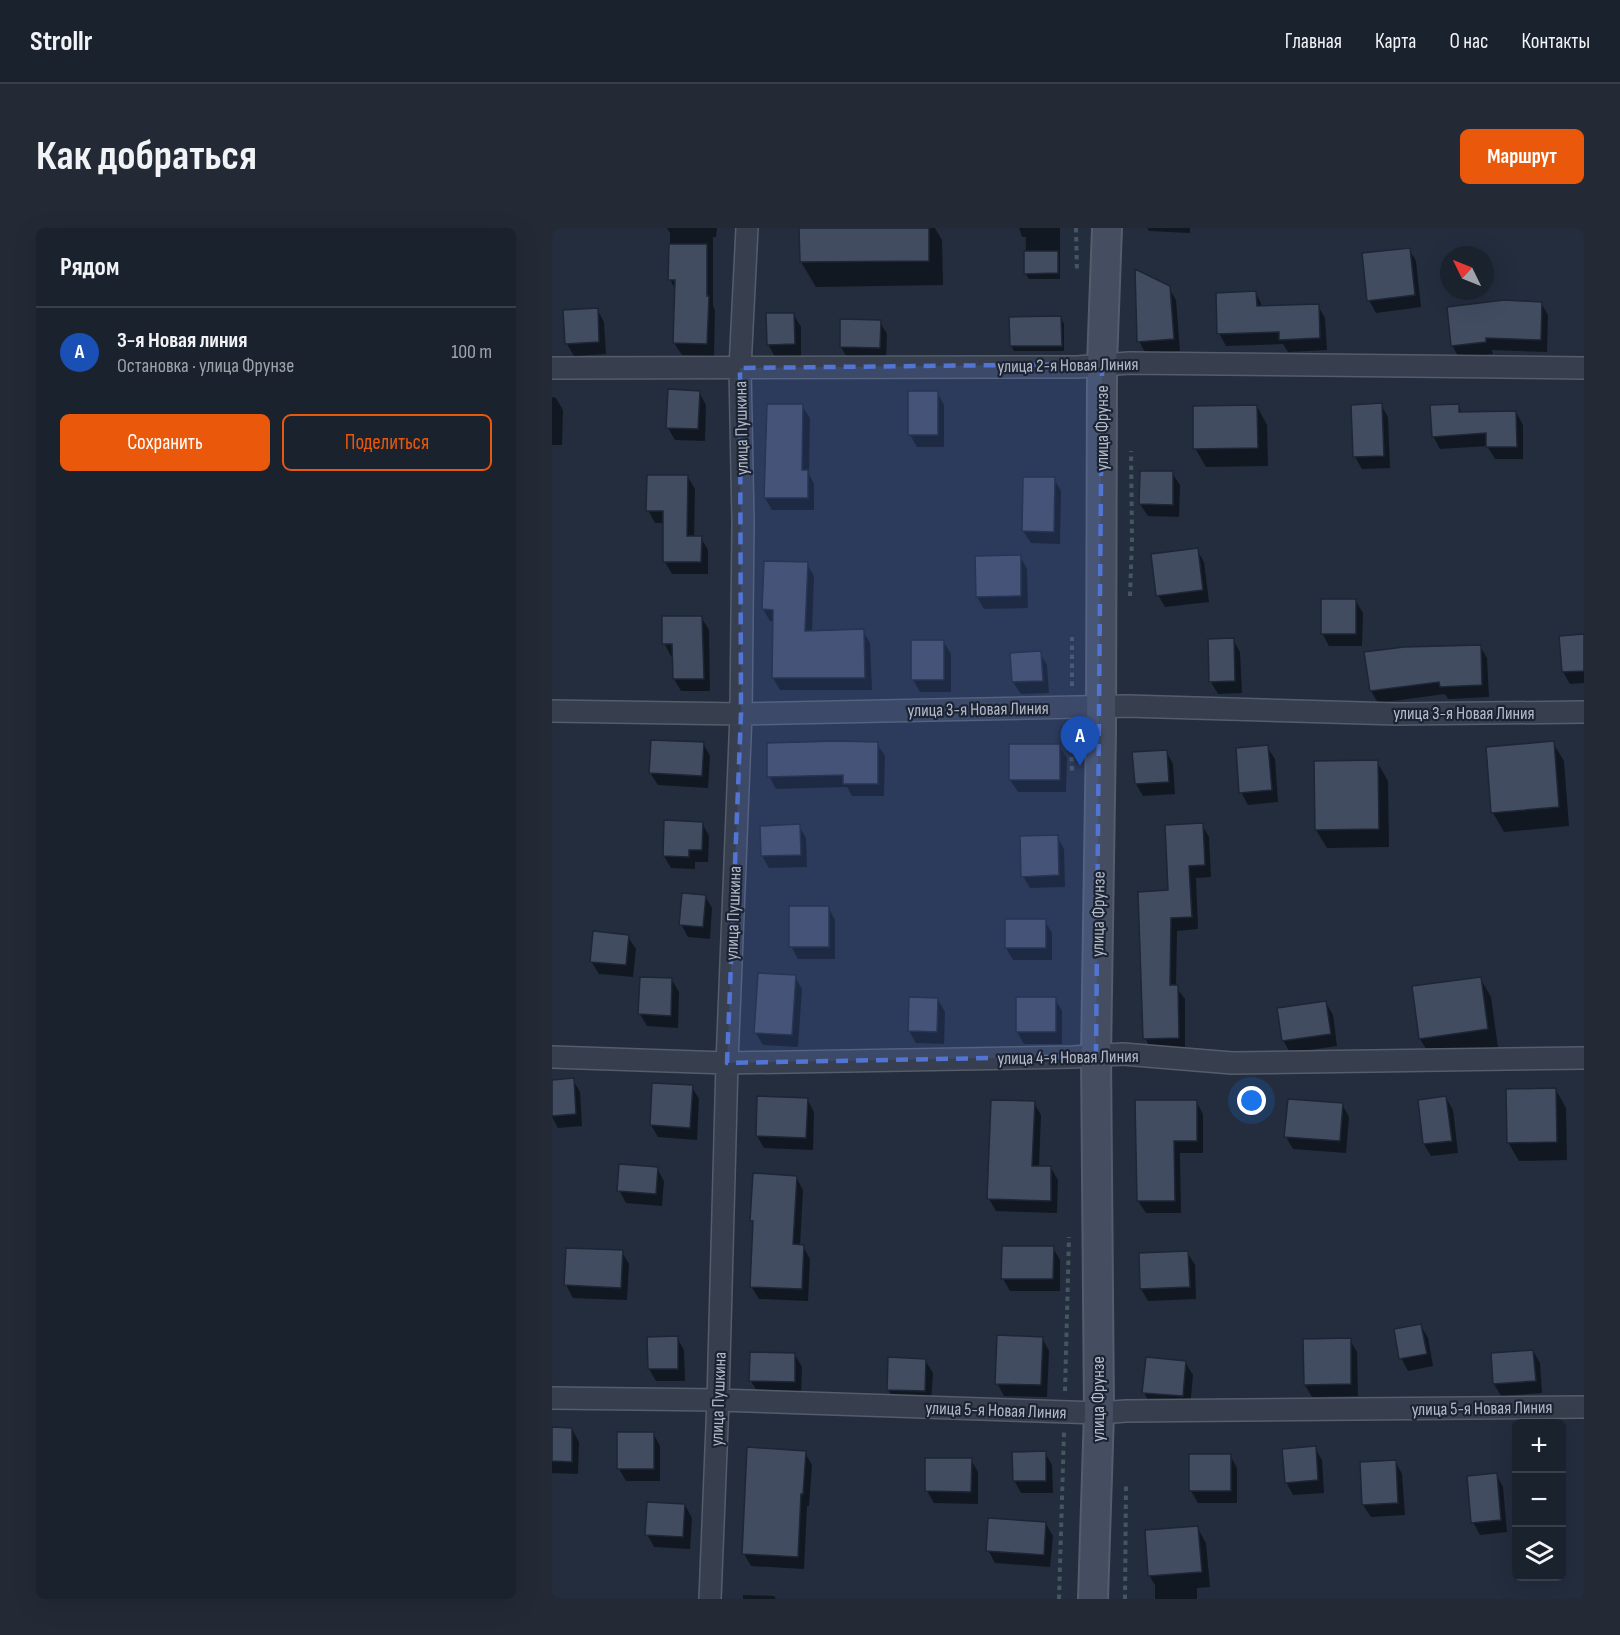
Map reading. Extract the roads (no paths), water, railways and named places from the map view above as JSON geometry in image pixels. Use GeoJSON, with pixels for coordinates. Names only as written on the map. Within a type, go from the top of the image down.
{"type":"FeatureCollection","features":[{"type":"Feature","properties":{"kind":"main road","name":"улица Фрунзе"},"geometry":{"type":"LineString","coordinates":[[1093,1599],[1099,1413],[1096,1056],[1101,707],[1102,364],[1107,228]]}},
{"type":"Feature","properties":{"kind":"street","name":"улица Пушкина"},"geometry":{"type":"LineString","coordinates":[[710,1599],[741,714],[743,522],[740,368],[747,228]]}},
{"type":"Feature","properties":{"kind":"street","name":"улица 2-я Новая Линия"},"geometry":{"type":"LineString","coordinates":[[552,368],[1077,367],[1102,364],[1584,368]]}},
{"type":"Feature","properties":{"kind":"street","name":"улица 3-я Новая Линия"},"geometry":{"type":"LineString","coordinates":[[552,711],[741,714],[1127,706],[1397,714],[1584,712]]}},
{"type":"Feature","properties":{"kind":"street","name":"улица 4-я Новая Линия"},"geometry":{"type":"LineString","coordinates":[[552,1057],[727,1063],[1123,1054],[1232,1063],[1584,1058]]}},
{"type":"Feature","properties":{"kind":"street","name":"улица 5-я Новая Линия"},"geometry":{"type":"LineString","coordinates":[[552,1398],[718,1400],[1099,1413],[1584,1407]]}},
{"type":"Feature","properties":{"kind":"place","name":"3-я Новая линия"},"geometry":{"type":"Point","coordinates":[1080,766]}}]}
